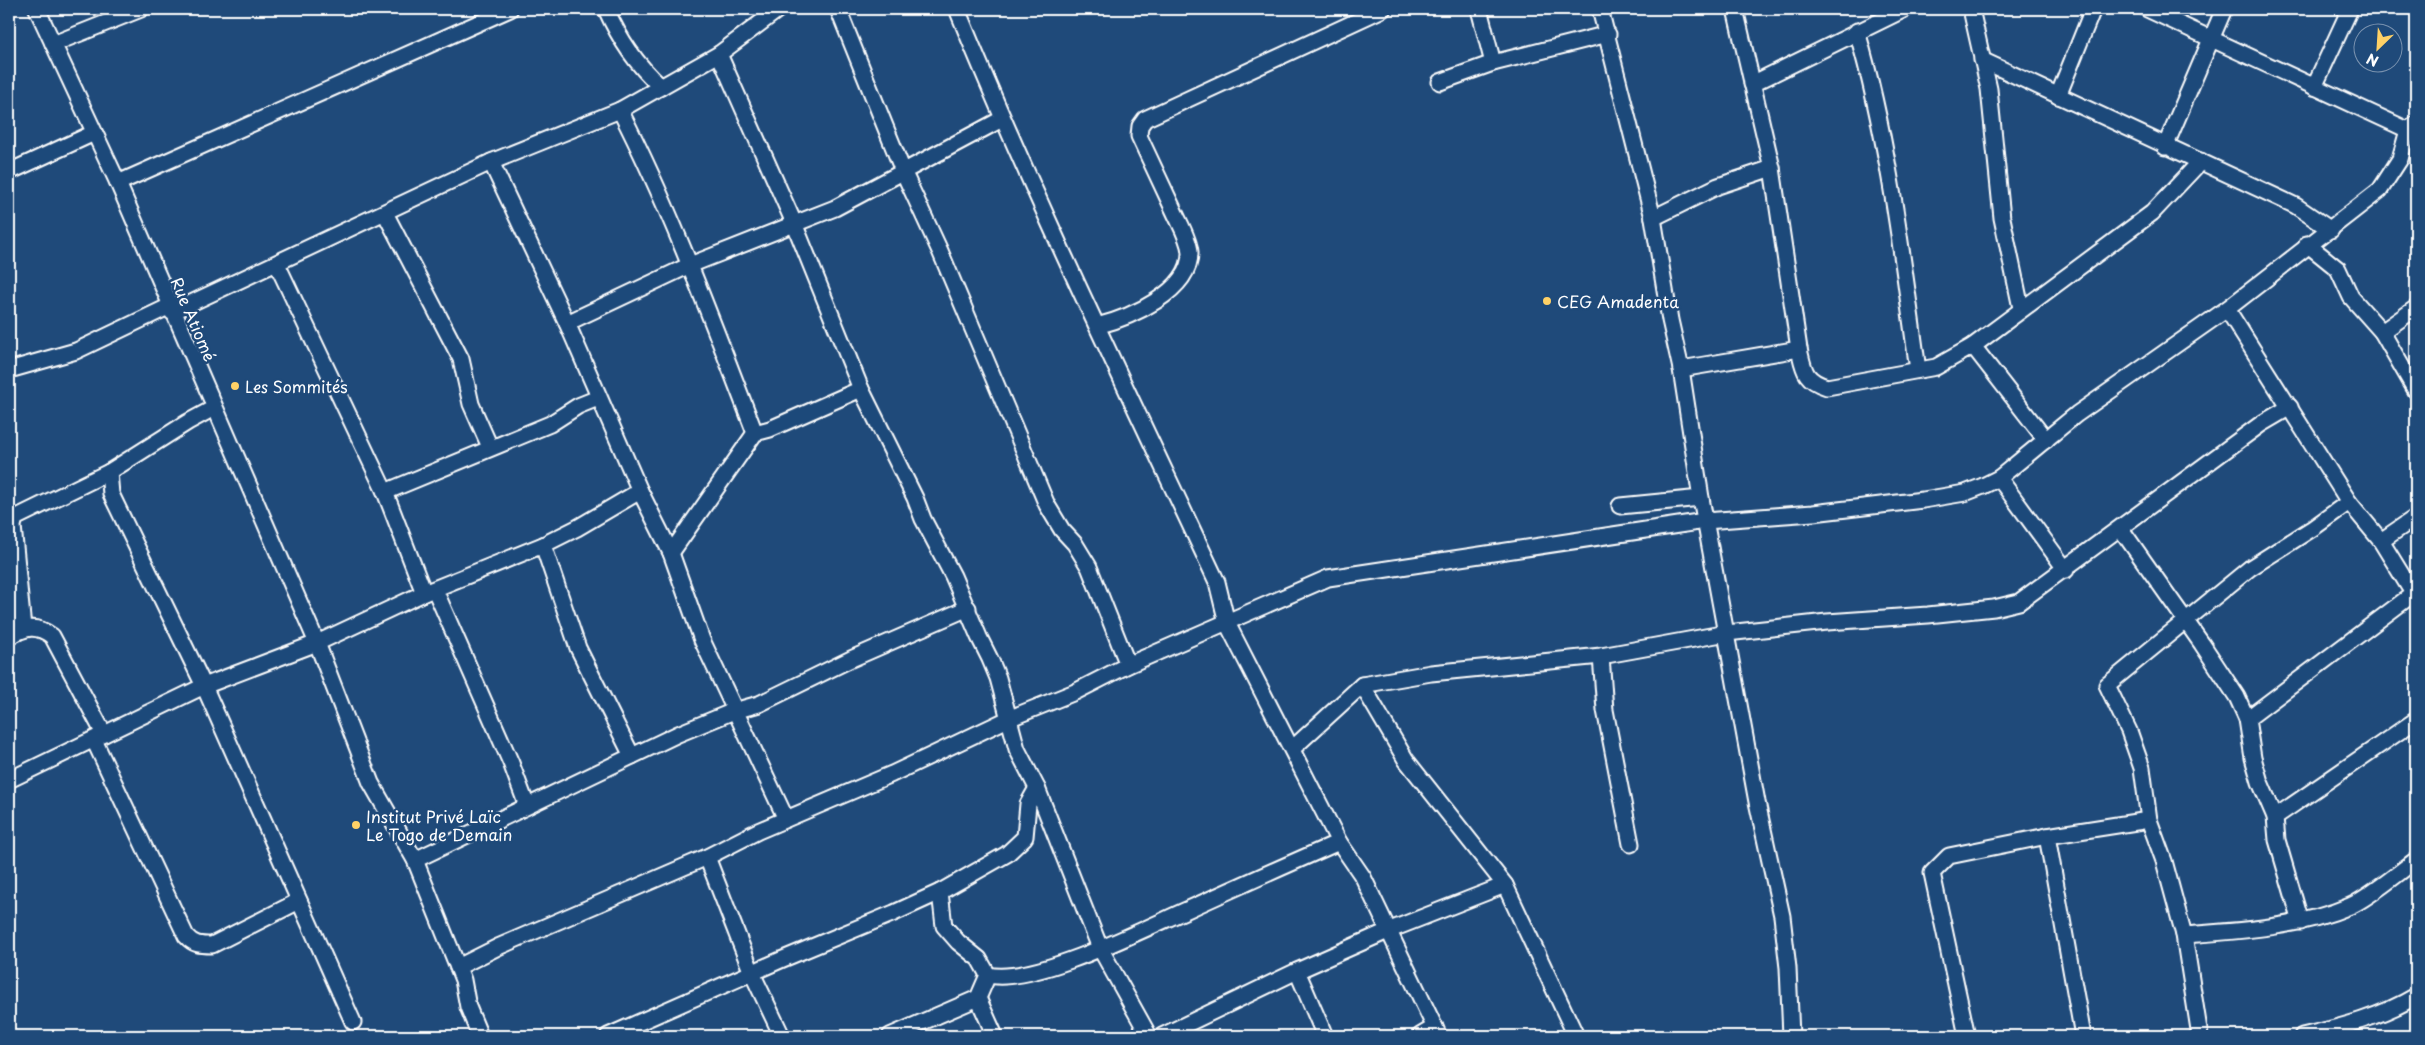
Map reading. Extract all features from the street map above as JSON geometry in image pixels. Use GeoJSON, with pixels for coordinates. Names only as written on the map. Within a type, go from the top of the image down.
{"type":"FeatureCollection","features":[{"type":"Feature","properties":{"kind":"street","name":"Rue Atiomé"},"geometry":{"type":"LineString","coordinates":[[38,9],[118,183],[317,643],[371,783],[415,860],[463,980],[468,1007],[480,1036]]}},
{"type":"Feature","properties":{"kind":"street"},"geometry":{"type":"LineString","coordinates":[[53,44],[140,9]]}},
{"type":"Feature","properties":{"kind":"street"},"geometry":{"type":"LineString","coordinates":[[118,183],[510,9]]}},
{"type":"Feature","properties":{"kind":"street"},"geometry":{"type":"LineString","coordinates":[[606,9],[618,35],[634,61],[661,88]]}},
{"type":"Feature","properties":{"kind":"street"},"geometry":{"type":"LineString","coordinates":[[9,370],[76,351],[101,341],[277,264],[330,237],[491,162],[620,110],[719,54],[779,9]]}},
{"type":"Feature","properties":{"kind":"street"},"geometry":{"type":"LineString","coordinates":[[838,9],[903,171],[940,251],[1048,505],[1062,530],[1075,544],[1089,567],[1128,666]]}},
{"type":"Feature","properties":{"kind":"street"},"geometry":{"type":"LineString","coordinates":[[957,9],[1002,119],[1217,582],[1227,623],[1339,842],[1363,877],[1390,930],[1437,1032],[1420,1036]]}},
{"type":"Feature","properties":{"kind":"street"},"geometry":{"type":"LineString","coordinates":[[1097,326],[1122,320],[1148,305],[1176,286],[1188,269],[1190,251],[1184,232],[1139,136],[1140,126],[1145,119],[1383,9]]}},
{"type":"Feature","properties":{"kind":"street"},"geometry":{"type":"LineString","coordinates":[[1479,9],[1494,63]]}},
{"type":"Feature","properties":{"kind":"street"},"geometry":{"type":"LineString","coordinates":[[1600,9],[1608,34],[1653,218],[1670,320],[1681,369],[1701,498],[1757,802],[1782,916],[1788,968],[1791,1036]]}},
{"type":"Feature","properties":{"kind":"street"},"geometry":{"type":"LineString","coordinates":[[1735,9],[1772,168],[1799,349],[1805,372],[1812,383],[1827,387],[1936,367],[1973,346],[2021,308],[2152,213],[2201,161]]}},
{"type":"Feature","properties":{"kind":"street"},"geometry":{"type":"LineString","coordinates":[[1752,84],[1905,9]]}},
{"type":"Feature","properties":{"kind":"street"},"geometry":{"type":"LineString","coordinates":[[1971,9],[1989,89],[2002,218],[2021,308]]}},
{"type":"Feature","properties":{"kind":"street"},"geometry":{"type":"LineString","coordinates":[[2058,96],[2093,9]]}},
{"type":"Feature","properties":{"kind":"street"},"geometry":{"type":"LineString","coordinates":[[458,967],[498,947],[707,857],[786,819],[892,774],[1008,719],[1075,692],[1128,666],[1328,578],[1705,520],[1813,513],[1923,500],[1964,493],[1999,478],[2077,414],[2227,309],[2307,244],[2332,230],[2380,190],[2400,158],[2412,127],[2314,87],[2147,9]]}},
{"type":"Feature","properties":{"kind":"street"},"geometry":{"type":"LineString","coordinates":[[2165,147],[2224,9]]}},
{"type":"Feature","properties":{"kind":"street"},"geometry":{"type":"LineString","coordinates":[[2314,87],[2350,9]]}},
{"type":"Feature","properties":{"kind":"street"},"geometry":{"type":"LineString","coordinates":[[1857,31],[1873,86],[1891,179],[1918,370]]}},
{"type":"Feature","properties":{"kind":"street"},"geometry":{"type":"LineString","coordinates":[[1440,82],[1494,63],[1608,34]]}},
{"type":"Feature","properties":{"kind":"street"},"geometry":{"type":"LineString","coordinates":[[719,54],[794,222],[861,389],[968,608],[998,678],[1017,748],[1037,788],[1100,948],[1149,1036]]}},
{"type":"Feature","properties":{"kind":"street"},"geometry":{"type":"LineString","coordinates":[[1982,60],[2165,147],[2201,161],[2296,206],[2332,230]]}},
{"type":"Feature","properties":{"kind":"street"},"geometry":{"type":"LineString","coordinates":[[620,110],[690,265],[755,433]]}},
{"type":"Feature","properties":{"kind":"street"},"geometry":{"type":"LineString","coordinates":[[567,323],[690,265],[794,222],[835,208],[1002,119]]}},
{"type":"Feature","properties":{"kind":"street"},"geometry":{"type":"LineString","coordinates":[[9,172],[94,133]]}},
{"type":"Feature","properties":{"kind":"street"},"geometry":{"type":"LineString","coordinates":[[491,162],[567,323],[640,491],[671,553],[702,640],[786,819]]}},
{"type":"Feature","properties":{"kind":"street"},"geometry":{"type":"LineString","coordinates":[[1653,218],[1718,186],[1772,168]]}},
{"type":"Feature","properties":{"kind":"street"},"geometry":{"type":"LineString","coordinates":[[385,213],[461,359],[471,404],[490,447]]}},
{"type":"Feature","properties":{"kind":"street"},"geometry":{"type":"LineString","coordinates":[[2307,244],[2338,269],[2351,297],[2382,332],[2416,391]]}},
{"type":"Feature","properties":{"kind":"street"},"geometry":{"type":"LineString","coordinates":[[277,264],[511,763],[528,806]]}},
{"type":"Feature","properties":{"kind":"street"},"geometry":{"type":"LineString","coordinates":[[2382,332],[2416,308]]}},
{"type":"Feature","properties":{"kind":"street"},"geometry":{"type":"LineString","coordinates":[[2227,309],[2349,502],[2381,541],[2415,596],[2247,718]]}},
{"type":"Feature","properties":{"kind":"street"},"geometry":{"type":"LineString","coordinates":[[1973,346],[2046,440]]}},
{"type":"Feature","properties":{"kind":"street"},"geometry":{"type":"LineString","coordinates":[[1681,369],[1799,349]]}},
{"type":"Feature","properties":{"kind":"street"},"geometry":{"type":"LineString","coordinates":[[671,553],[755,433],[770,429],[861,389]]}},
{"type":"Feature","properties":{"kind":"street"},"geometry":{"type":"LineString","coordinates":[[385,492],[490,447],[550,424],[578,406],[598,398]]}},
{"type":"Feature","properties":{"kind":"street"},"geometry":{"type":"LineString","coordinates":[[1292,748],[1362,685],[1431,673],[1601,656],[1727,633],[1827,622],[1928,616],[1994,608],[2019,602],[2066,570],[2261,424],[2290,407]]}},
{"type":"Feature","properties":{"kind":"street"},"geometry":{"type":"LineString","coordinates":[[23,628],[13,526],[15,518],[109,472],[188,422],[214,408]]}},
{"type":"Feature","properties":{"kind":"street"},"geometry":{"type":"LineString","coordinates":[[109,472],[111,494],[204,686],[352,1022]]}},
{"type":"Feature","properties":{"kind":"street"},"geometry":{"type":"LineString","coordinates":[[1999,478],[2066,570]]}},
{"type":"Feature","properties":{"kind":"street"},"geometry":{"type":"LineString","coordinates":[[9,780],[204,686],[317,643],[543,544],[577,528],[640,491]]}},
{"type":"Feature","properties":{"kind":"street"},"geometry":{"type":"LineString","coordinates":[[1620,506],[1701,498]]}},
{"type":"Feature","properties":{"kind":"street"},"geometry":{"type":"LineString","coordinates":[[2200,1036],[2184,935],[2164,861],[2149,820],[2142,768],[2129,731],[2107,685],[2250,568],[2313,528],[2349,502]]}},
{"type":"Feature","properties":{"kind":"street"},"geometry":{"type":"LineString","coordinates":[[2381,541],[2416,517]]}},
{"type":"Feature","properties":{"kind":"street"},"geometry":{"type":"LineString","coordinates":[[2121,529],[2237,697],[2247,718],[2258,774],[2275,817],[2277,840],[2301,922]]}},
{"type":"Feature","properties":{"kind":"street"},"geometry":{"type":"LineString","coordinates":[[543,544],[578,648],[632,756]]}},
{"type":"Feature","properties":{"kind":"street"},"geometry":{"type":"LineString","coordinates":[[415,860],[678,734],[734,711],[759,704],[851,659],[968,608]]}},
{"type":"Feature","properties":{"kind":"street"},"geometry":{"type":"LineString","coordinates":[[9,637],[23,628],[43,629],[52,636],[99,737],[186,936],[191,942],[199,945],[212,945],[299,901]]}},
{"type":"Feature","properties":{"kind":"street"},"geometry":{"type":"LineString","coordinates":[[1601,656],[1605,710],[1631,844]]}},
{"type":"Feature","properties":{"kind":"street"},"geometry":{"type":"LineString","coordinates":[[1362,685],[1406,760],[1505,885],[1576,1036]]}},
{"type":"Feature","properties":{"kind":"street"},"geometry":{"type":"LineString","coordinates":[[2275,817],[2416,720]]}},
{"type":"Feature","properties":{"kind":"street"},"geometry":{"type":"LineString","coordinates":[[608,1036],[940,892],[1007,854],[1025,837],[1028,804],[1037,788]]}},
{"type":"Feature","properties":{"kind":"street"},"geometry":{"type":"LineString","coordinates":[[1966,1036],[1932,873],[1949,856],[2047,836],[2149,820]]}},
{"type":"Feature","properties":{"kind":"street"},"geometry":{"type":"LineString","coordinates":[[2047,836],[2083,1036]]}},
{"type":"Feature","properties":{"kind":"street"},"geometry":{"type":"LineString","coordinates":[[988,975],[1016,976],[1057,964],[1100,948],[1339,842]]}},
{"type":"Feature","properties":{"kind":"street"},"geometry":{"type":"LineString","coordinates":[[707,857],[752,973],[782,1036]]}},
{"type":"Feature","properties":{"kind":"street"},"geometry":{"type":"LineString","coordinates":[[2184,935],[2227,932],[2301,922],[2351,906],[2416,860]]}},
{"type":"Feature","properties":{"kind":"street"},"geometry":{"type":"LineString","coordinates":[[1162,1036],[1297,971],[1390,930],[1505,885]]}},
{"type":"Feature","properties":{"kind":"street"},"geometry":{"type":"LineString","coordinates":[[940,892],[944,926],[958,942],[979,959],[988,975]]}},
{"type":"Feature","properties":{"kind":"street"},"geometry":{"type":"LineString","coordinates":[[1297,971],[1325,1036]]}},
{"type":"Feature","properties":{"kind":"street"},"geometry":{"type":"LineString","coordinates":[[890,1036],[978,998],[988,975]]}},
{"type":"Feature","properties":{"kind":"street"},"geometry":{"type":"LineString","coordinates":[[2302,1036],[2352,1030],[2416,996]]}},
{"type":"Feature","properties":{"kind":"street"},"geometry":{"type":"LineString","coordinates":[[978,998],[995,1036]]}},
{"type":"Feature","properties":{"kind":"place","name":"CEG Amadenta"},"geometry":{"type":"Point","coordinates":[1547,301]}},
{"type":"Feature","properties":{"kind":"place","name":"Les Sommités"},"geometry":{"type":"Point","coordinates":[235,386]}},
{"type":"Feature","properties":{"kind":"place","name":"Institut Privé Laïc Le Togo de Demain"},"geometry":{"type":"Point","coordinates":[356,825]}}]}
